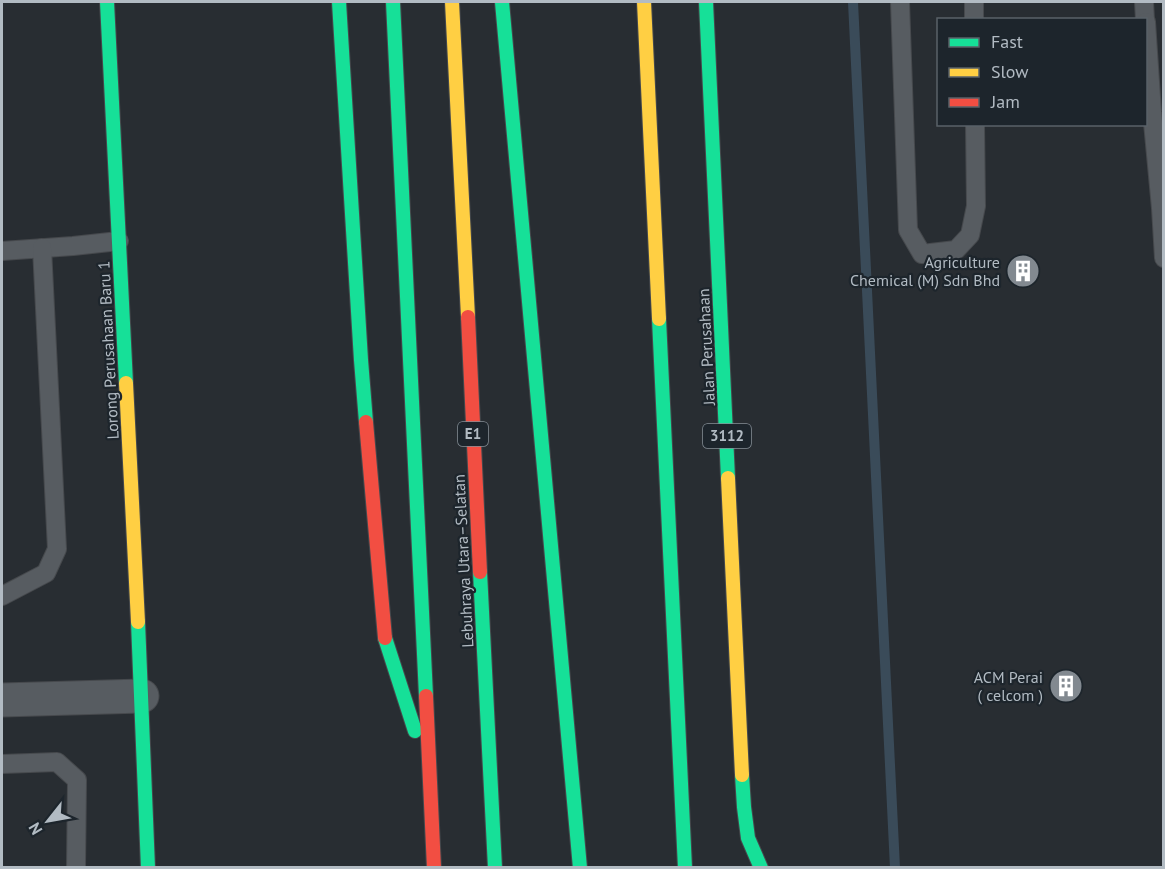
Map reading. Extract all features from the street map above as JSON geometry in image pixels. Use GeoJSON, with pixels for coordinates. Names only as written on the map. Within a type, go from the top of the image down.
{"type":"FeatureCollection","features":[{"type":"Feature","properties":{"kind":"main road","name":"Lorong Perusahaan Baru 1"},"geometry":{"type":"LineString","coordinates":[[107,2],[142,696],[148,867]]}},
{"type":"Feature","properties":{"kind":"main road"},"geometry":{"type":"LineString","coordinates":[[339,2],[361,360],[385,638],[429,775]]}},
{"type":"Feature","properties":{"kind":"main road"},"geometry":{"type":"LineString","coordinates":[[393,2],[434,867]]}},
{"type":"Feature","properties":{"kind":"main road","name":"Lebuhraya Utara–Selatan"},"geometry":{"type":"LineString","coordinates":[[452,2],[495,867]]}},
{"type":"Feature","properties":{"kind":"main road"},"geometry":{"type":"LineString","coordinates":[[502,2],[580,867]]}},
{"type":"Feature","properties":{"kind":"main road"},"geometry":{"type":"LineString","coordinates":[[644,2],[685,867]]}},
{"type":"Feature","properties":{"kind":"main road","name":"Jalan Perusahaan"},"geometry":{"type":"LineString","coordinates":[[706,2],[744,807],[748,838],[761,867]]}},
{"type":"Feature","properties":{"kind":"street"},"geometry":{"type":"LineString","coordinates":[[2,700],[142,696]]}},
{"type":"Feature","properties":{"kind":"lane"},"geometry":{"type":"LineString","coordinates":[[900,2],[908,230],[922,254],[956,250],[970,235],[976,206],[975,126]]}},
{"type":"Feature","properties":{"kind":"lane"},"geometry":{"type":"LineString","coordinates":[[974,2],[974,18]]}},
{"type":"Feature","properties":{"kind":"lane"},"geometry":{"type":"LineString","coordinates":[[1144,2],[1145,18]]}},
{"type":"Feature","properties":{"kind":"lane"},"geometry":{"type":"LineString","coordinates":[[1147,47],[1164,258]]}},
{"type":"Feature","properties":{"kind":"lane"},"geometry":{"type":"LineString","coordinates":[[2,250],[119,242]]}},
{"type":"Feature","properties":{"kind":"lane"},"geometry":{"type":"LineString","coordinates":[[2,596],[46,573],[57,549],[42,248]]}},
{"type":"Feature","properties":{"kind":"lane"},"geometry":{"type":"LineString","coordinates":[[2,764],[57,762],[77,780],[76,867]]}},
{"type":"Feature","properties":{"kind":"waterway"},"geometry":{"type":"LineString","coordinates":[[853,2],[895,868]]}},
{"type":"Feature","properties":{"kind":"traffic: fast"},"geometry":{"type":"LineString","coordinates":[[107,2],[126,383]]}},
{"type":"Feature","properties":{"kind":"traffic: fast"},"geometry":{"type":"LineString","coordinates":[[339,2],[366,422]]}},
{"type":"Feature","properties":{"kind":"traffic: fast"},"geometry":{"type":"LineString","coordinates":[[393,2],[426,696]]}},
{"type":"Feature","properties":{"kind":"traffic: fast"},"geometry":{"type":"LineString","coordinates":[[502,2],[580,868]]}},
{"type":"Feature","properties":{"kind":"traffic: fast"},"geometry":{"type":"LineString","coordinates":[[706,2],[728,478]]}},
{"type":"Feature","properties":{"kind":"traffic: fast"},"geometry":{"type":"LineString","coordinates":[[659,319],[685,868]]}},
{"type":"Feature","properties":{"kind":"traffic: fast"},"geometry":{"type":"LineString","coordinates":[[480,572],[495,868]]}},
{"type":"Feature","properties":{"kind":"traffic: fast"},"geometry":{"type":"LineString","coordinates":[[138,622],[148,868]]}},
{"type":"Feature","properties":{"kind":"traffic: fast"},"geometry":{"type":"LineString","coordinates":[[385,638],[415,731]]}},
{"type":"Feature","properties":{"kind":"traffic: fast"},"geometry":{"type":"LineString","coordinates":[[742,775],[748,838],[761,868]]}},
{"type":"Feature","properties":{"kind":"traffic: slow"},"geometry":{"type":"LineString","coordinates":[[452,2],[468,317]]}},
{"type":"Feature","properties":{"kind":"traffic: slow"},"geometry":{"type":"LineString","coordinates":[[644,2],[659,319]]}},
{"type":"Feature","properties":{"kind":"traffic: slow"},"geometry":{"type":"LineString","coordinates":[[126,383],[138,622]]}},
{"type":"Feature","properties":{"kind":"traffic: slow"},"geometry":{"type":"LineString","coordinates":[[728,478],[742,775]]}},
{"type":"Feature","properties":{"kind":"traffic: jam"},"geometry":{"type":"LineString","coordinates":[[468,317],[480,572]]}},
{"type":"Feature","properties":{"kind":"traffic: jam"},"geometry":{"type":"LineString","coordinates":[[366,422],[385,638]]}},
{"type":"Feature","properties":{"kind":"traffic: jam"},"geometry":{"type":"LineString","coordinates":[[426,696],[434,868]]}},
{"type":"Feature","properties":{"kind":"place","name":"Agriculture Chemical (M) Sdn Bhd"},"geometry":{"type":"Point","coordinates":[1023,271]}},
{"type":"Feature","properties":{"kind":"place","name":"ACM Perai ( celcom )"},"geometry":{"type":"Point","coordinates":[1066,686]}}]}
